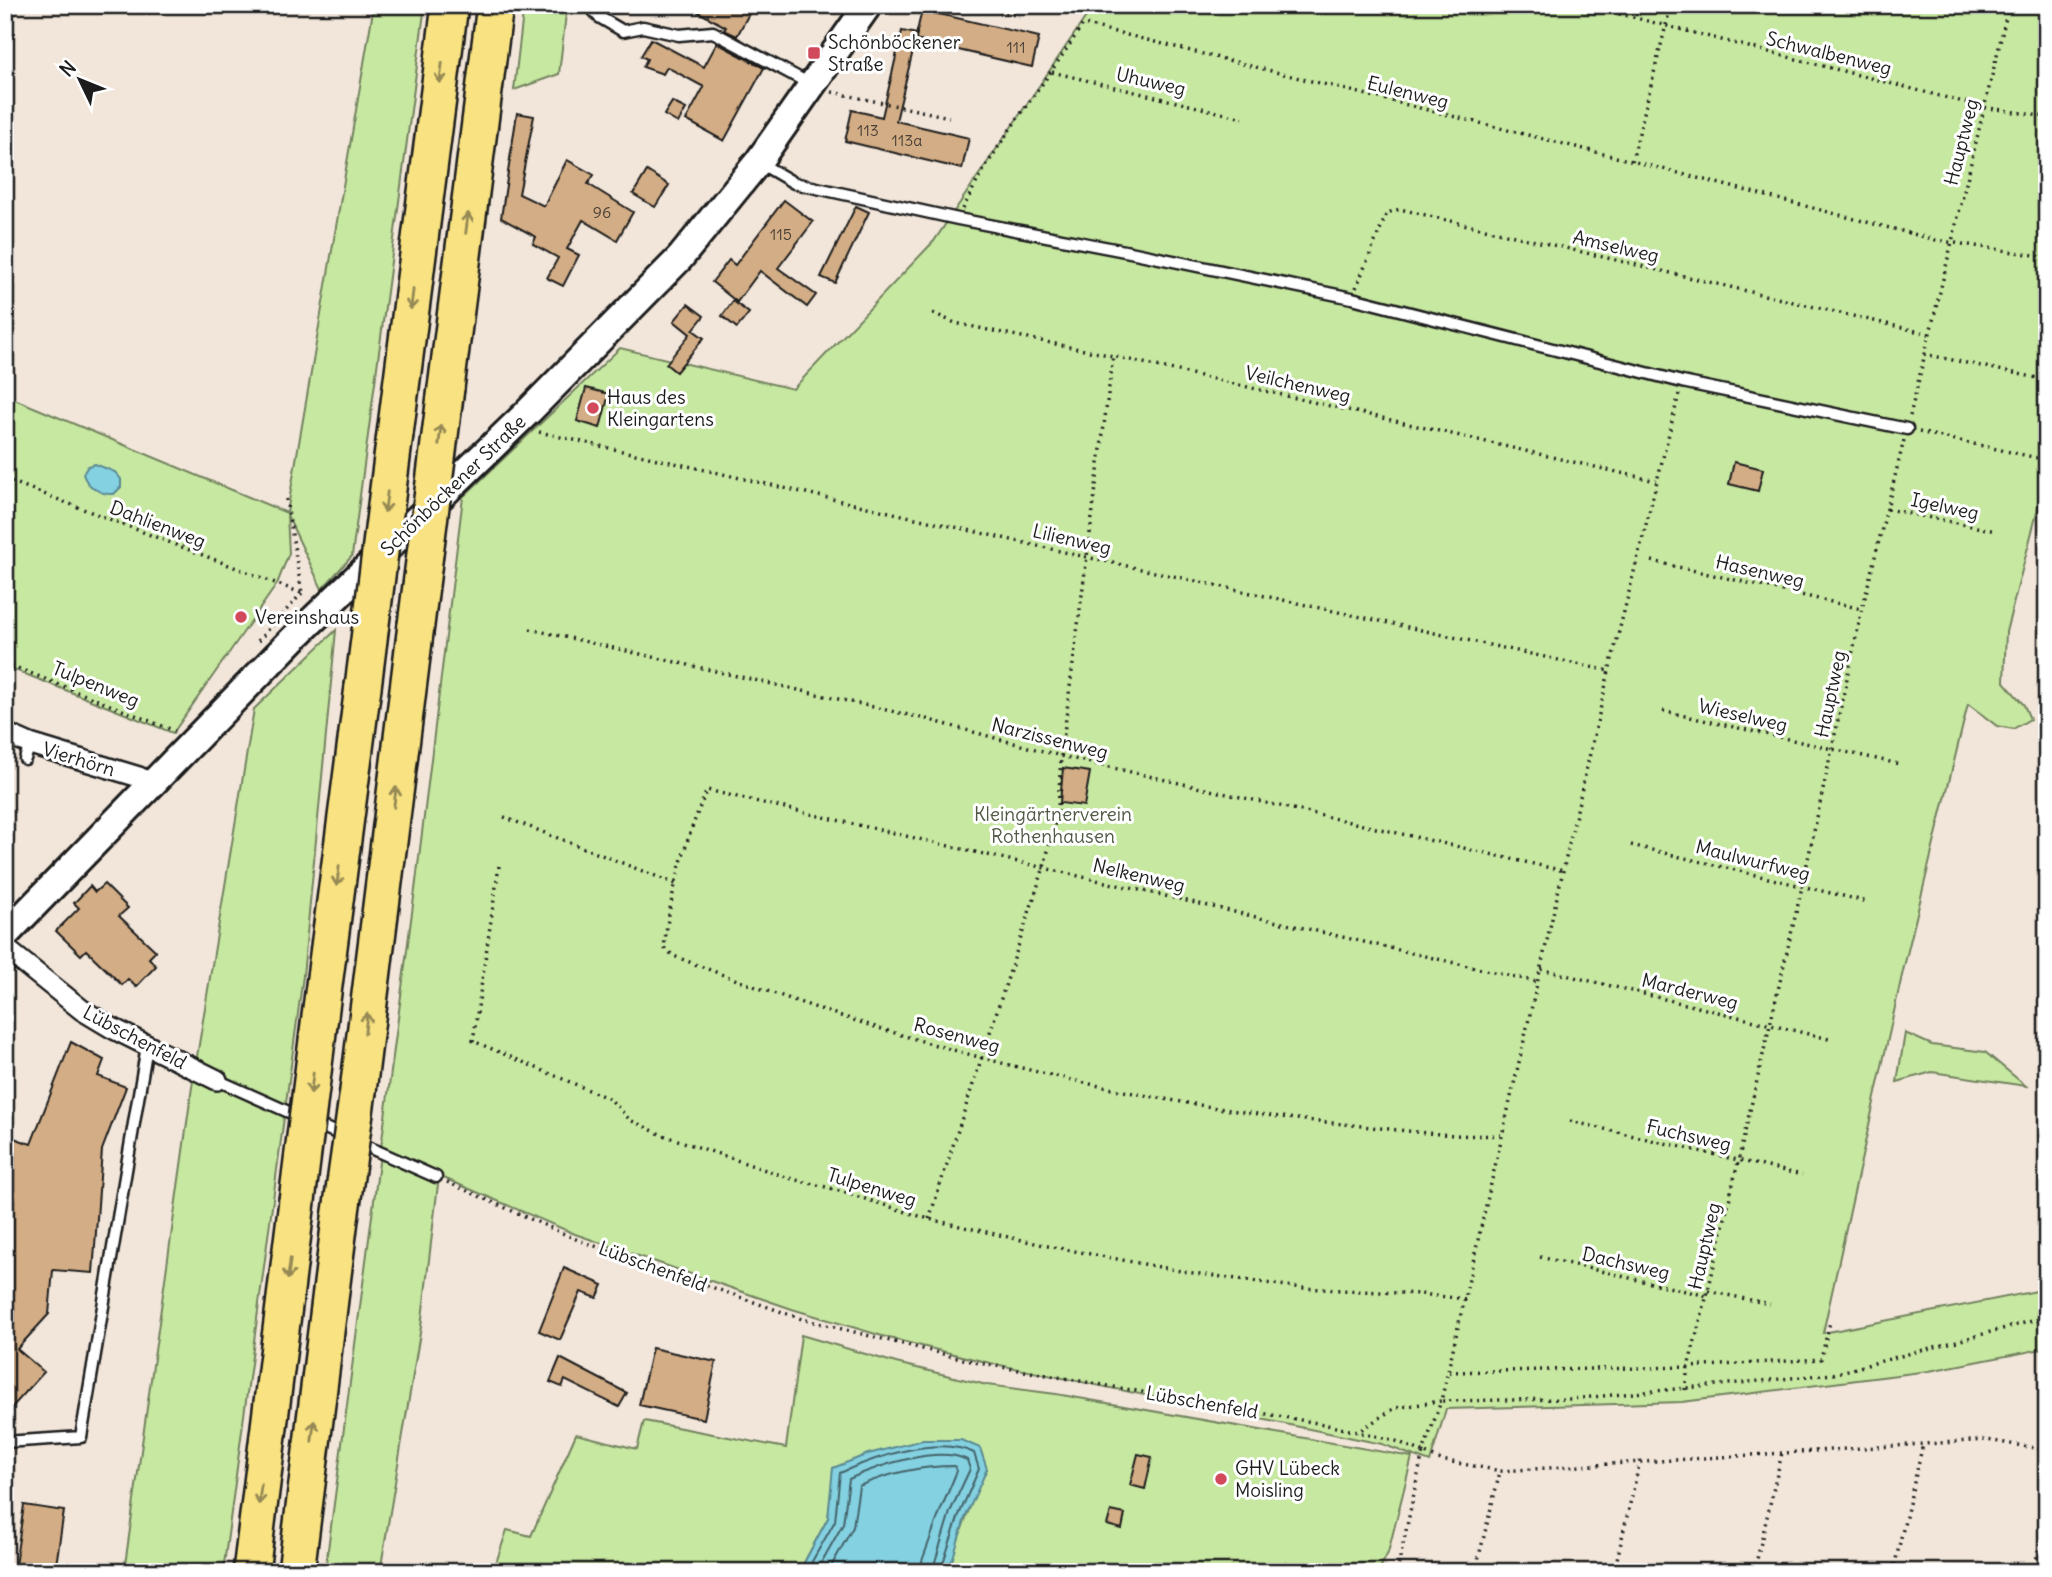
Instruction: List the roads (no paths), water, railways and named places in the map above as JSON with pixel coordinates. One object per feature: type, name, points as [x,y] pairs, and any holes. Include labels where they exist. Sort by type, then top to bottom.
[{"type":"highway","points":[[251,1572],[450,5]]},
{"type":"highway","points":[[296,1572],[495,5]]},
{"type":"main road","name":"Schönböckener Straße","points":[[5,935],[293,639],[528,412],[680,258],[822,89],[868,5]]},
{"type":"street","name":"Vierhörn","points":[[5,733],[28,752],[139,777],[152,784]]},
{"type":"street","name":"Lübschenfeld","points":[[5,948],[82,1010],[217,1080]]},
{"type":"lane","points":[[589,5],[599,17],[623,31],[643,27],[679,35],[713,32],[822,89]]},
{"type":"lane","points":[[758,162],[794,183],[958,219],[1352,298],[1682,382],[1907,429]]},
{"type":"lane","points":[[5,1442],[80,1437],[147,1046]]},
{"type":"lane","name":"Lübschenfeld","points":[[217,1080],[436,1177]]},
{"type":"water","points":[[95,464],[115,472],[121,479],[121,487],[114,494],[95,489],[85,479],[83,474],[88,466]]},
{"type":"water","points":[[923,1440],[961,1440],[980,1448],[987,1469],[965,1518],[946,1572],[799,1572],[828,1518],[833,1468],[868,1454]]},
{"type":"place","name":"Schönböckener Straße","points":[[814,53]]},
{"type":"place","name":"Haus des Kleingartens","points":[[593,408]]},
{"type":"place","name":"Vereinshaus","points":[[241,617]]},
{"type":"place","name":"GHV Lübeck Moisling","points":[[1221,1479]]},
{"type":"park label","name":"Kleingärtnerverein Rothenhausen","points":[[1053,825]]}]
